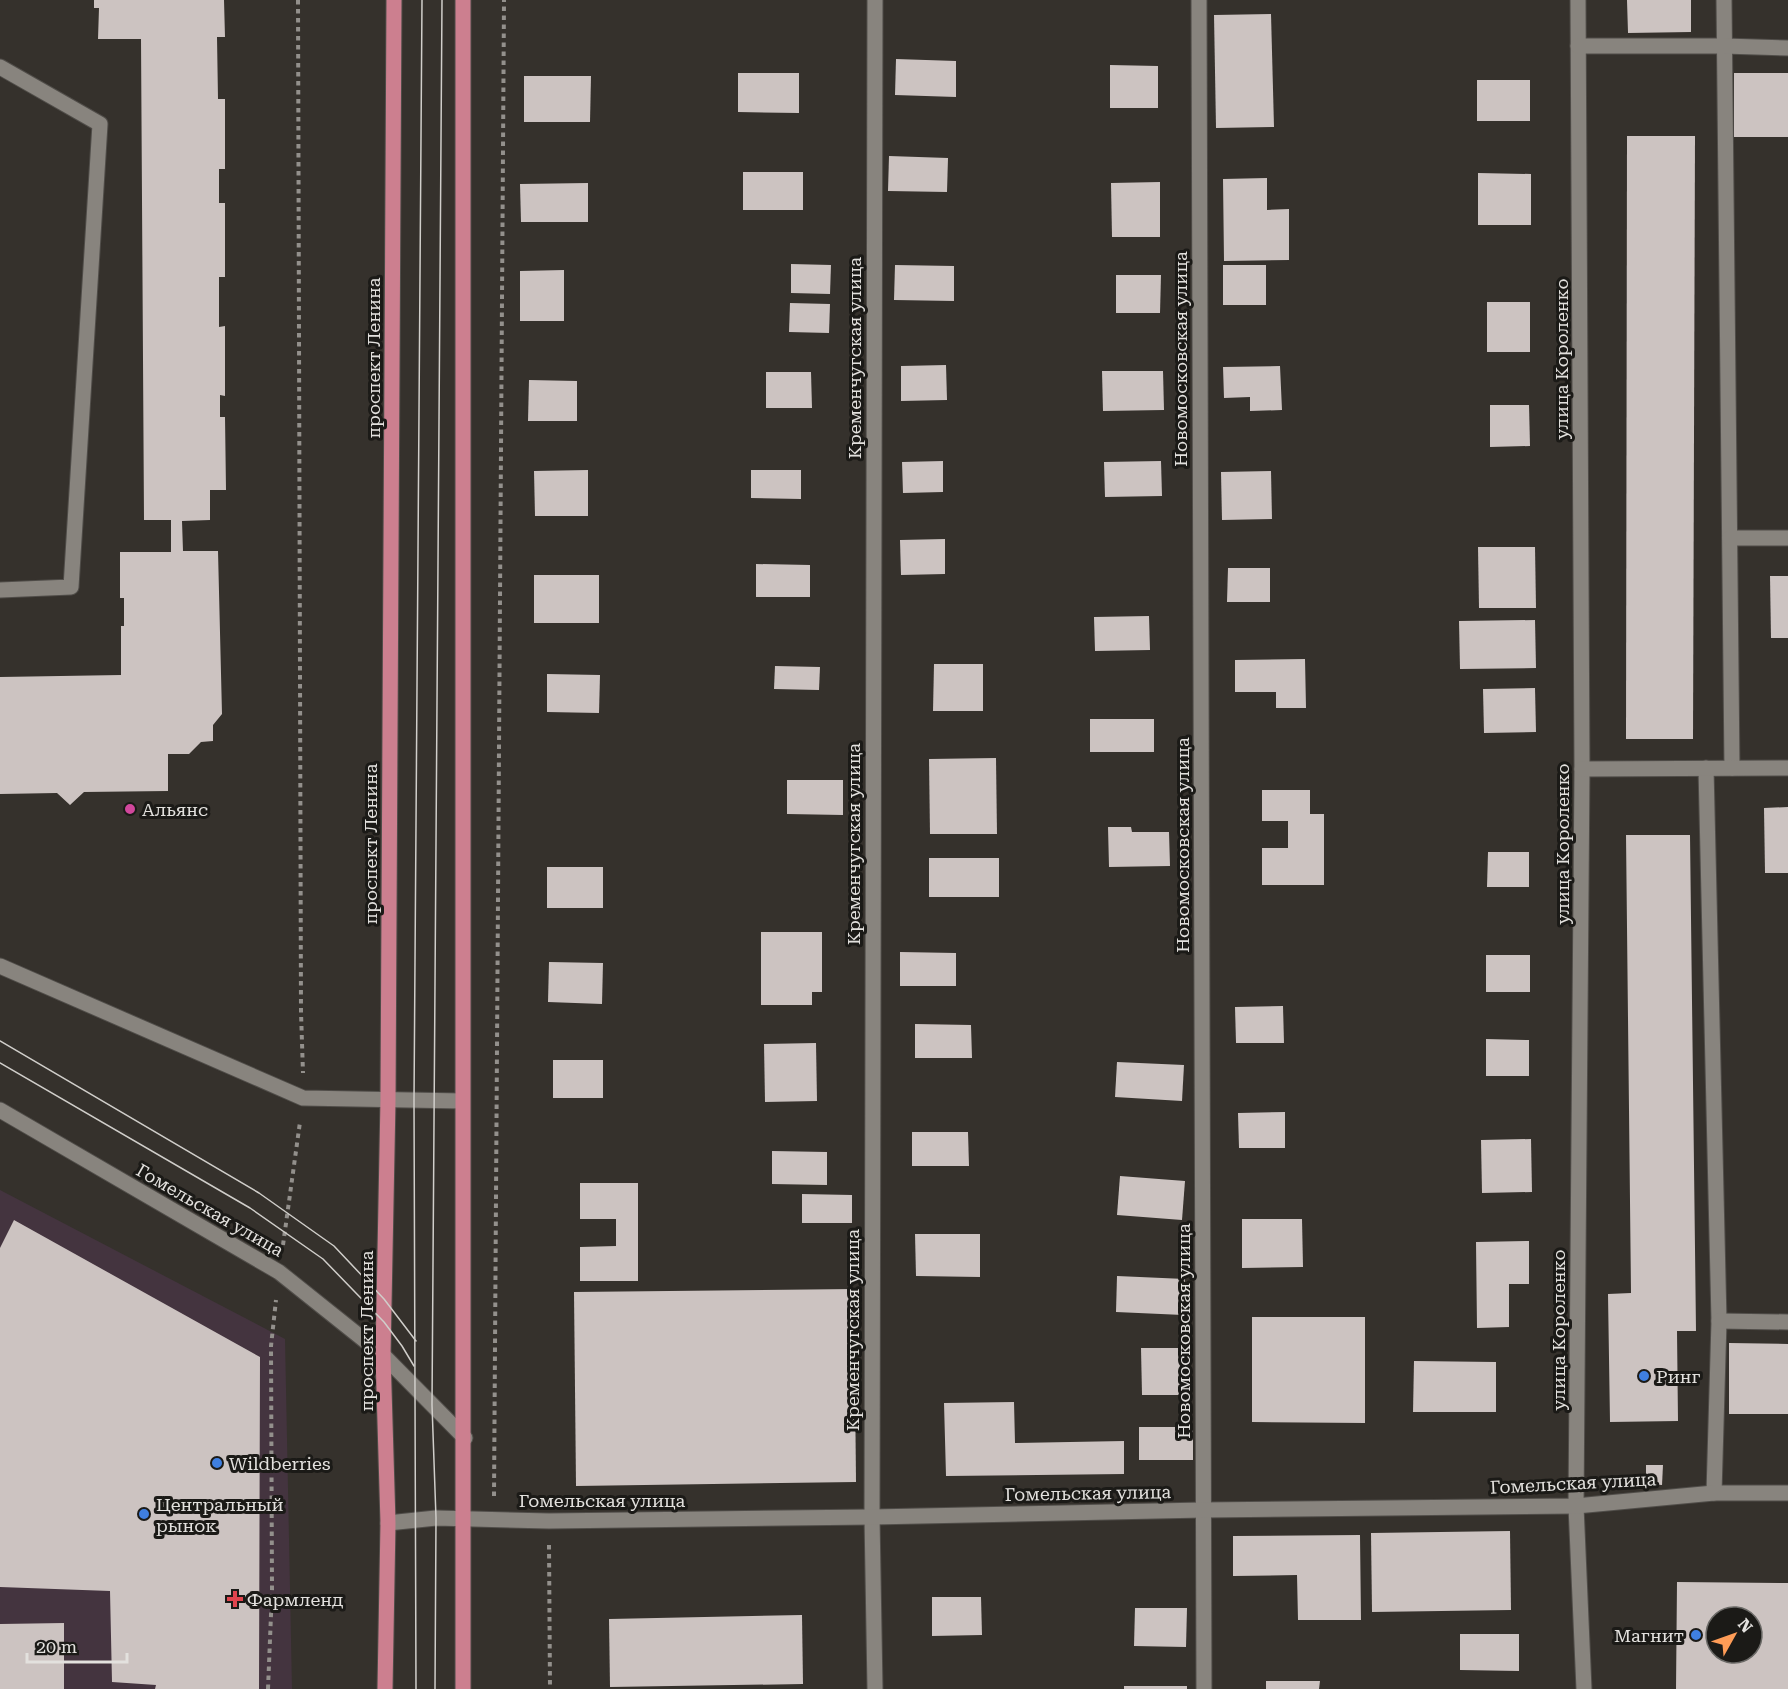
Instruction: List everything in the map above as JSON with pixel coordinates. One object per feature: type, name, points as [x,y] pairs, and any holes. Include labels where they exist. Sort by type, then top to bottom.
[{"type":"main road","name":"проспект Ленина","points":[[385,1689],[388,1523],[383,1355],[388,1100],[394,0]]},
{"type":"main road","points":[[463,0],[462,1101],[465,1438],[462,1520],[463,1689]]},
{"type":"street","name":"Кременчугская улица","points":[[875,0],[872,1517],[875,1689]]},
{"type":"street","name":"Новомосковская улица","points":[[1199,0],[1204,1689]]},
{"type":"street","name":"улица Короленко","points":[[1578,0],[1582,770],[1576,1506],[1584,1689]]},
{"type":"street","points":[[1724,0],[1732,768]]},
{"type":"street","points":[[1578,46],[1788,48]]},
{"type":"street","points":[[0,67],[100,124],[71,587],[0,590]]},
{"type":"street","points":[[1730,538],[1788,538]]},
{"type":"street","points":[[1706,768],[1719,1321],[1714,1493]]},
{"type":"street","points":[[1582,770],[1788,768]]},
{"type":"street","points":[[0,966],[303,1098],[462,1101]]},
{"type":"street","name":"Гомельская улица","points":[[0,1110],[279,1272],[383,1355],[465,1438]]},
{"type":"street","points":[[1719,1321],[1788,1322]]},
{"type":"street","name":"Гомельская улица","points":[[388,1523],[436,1518],[549,1521],[1576,1506],[1714,1493],[1788,1493]]},
{"type":"path","points":[[268,1689],[272,1590],[271,1346],[303,1098],[300,1001],[298,0]]},
{"type":"path","points":[[494,1520],[504,0]]},
{"type":"path","points":[[549,1521],[550,1689]]},
{"type":"shaded area","name":"Центральный рынок","points":[[0,1190],[285,1339],[292,1689],[0,1689]]},
{"type":"building","points":[[94,0],[224,0],[225,37],[217,37],[218,99],[225,99],[225,169],[219,169],[219,203],[225,203],[225,277],[219,277],[219,327],[225,326],[225,396],[220,395],[220,417],[225,417],[226,490],[210,490],[210,520],[182,521],[183,551],[218,551],[222,714],[213,725],[213,741],[201,742],[189,754],[168,754],[168,791],[84,792],[70,805],[57,793],[0,794],[0,677],[121,675],[121,626],[124,626],[124,598],[120,598],[120,552],[171,552],[171,520],[144,520],[141,39],[98,39],[99,8],[94,8]]},
{"type":"building","points":[[1627,0],[1691,0],[1691,32],[1628,33]]},
{"type":"building","points":[[1271,14],[1274,127],[1216,128],[1214,15]]},
{"type":"building","points":[[896,59],[956,61],[956,97],[895,95]]},
{"type":"building","points":[[1110,65],[1158,66],[1158,108],[1110,108]]},
{"type":"building","points":[[738,73],[799,73],[799,113],[738,112]]},
{"type":"building","points":[[1734,73],[1788,73],[1788,137],[1734,137]]},
{"type":"building","points":[[524,76],[591,76],[590,122],[524,122]]},
{"type":"building","points":[[1477,80],[1530,80],[1530,121],[1477,121]]},
{"type":"building","points":[[1627,136],[1695,136],[1693,739],[1626,739]]},
{"type":"building","points":[[889,156],[948,158],[947,192],[888,191]]},
{"type":"building","points":[[743,172],[803,172],[803,210],[743,210]]},
{"type":"building","points":[[1478,173],[1531,174],[1531,225],[1478,225]]},
{"type":"building","points":[[1267,178],[1267,210],[1289,209],[1289,260],[1224,261],[1223,179]]},
{"type":"building","points":[[1160,182],[1160,237],[1112,237],[1111,183]]},
{"type":"building","points":[[588,183],[588,222],[521,222],[520,184]]},
{"type":"building","points":[[791,264],[831,265],[830,294],[791,293]]},
{"type":"building","points":[[895,265],[954,266],[954,301],[894,300]]},
{"type":"building","points":[[1223,265],[1266,265],[1266,305],[1223,305]]},
{"type":"building","points":[[564,270],[564,321],[520,321],[520,271]]},
{"type":"building","points":[[1116,275],[1161,275],[1160,313],[1116,313]]},
{"type":"building","points":[[1487,302],[1530,302],[1530,352],[1487,352]]},
{"type":"building","points":[[790,303],[830,304],[829,333],[789,332]]},
{"type":"building","points":[[946,365],[947,400],[901,401],[901,366]]},
{"type":"building","points":[[1280,366],[1282,410],[1250,411],[1250,397],[1224,398],[1223,367]]},
{"type":"building","points":[[1102,371],[1163,371],[1164,410],[1103,411]]},
{"type":"building","points":[[766,372],[811,372],[812,408],[766,408]]},
{"type":"building","points":[[529,380],[577,381],[577,421],[528,421]]},
{"type":"building","points":[[1490,405],[1529,405],[1530,446],[1490,447]]},
{"type":"building","points":[[943,461],[943,492],[903,493],[902,462]]},
{"type":"building","points":[[1161,461],[1162,496],[1105,497],[1104,462]]},
{"type":"building","points":[[588,470],[588,516],[535,516],[534,471]]},
{"type":"building","points":[[751,470],[801,470],[801,499],[751,498]]},
{"type":"building","points":[[1271,471],[1272,519],[1222,520],[1221,472]]},
{"type":"building","points":[[945,539],[945,574],[901,575],[900,540]]},
{"type":"building","points":[[1478,547],[1535,547],[1536,608],[1479,608]]},
{"type":"building","points":[[756,564],[810,565],[810,597],[756,597]]},
{"type":"building","points":[[1228,568],[1270,568],[1270,602],[1227,602]]},
{"type":"building","points":[[534,575],[599,575],[599,623],[534,623]]},
{"type":"building","points":[[1770,576],[1788,576],[1788,638],[1771,638]]},
{"type":"building","points":[[1149,616],[1150,650],[1095,651],[1094,617]]},
{"type":"building","points":[[1535,620],[1536,668],[1460,669],[1459,621]]},
{"type":"building","points":[[1305,659],[1306,708],[1276,708],[1276,692],[1235,692],[1235,660]]},
{"type":"building","points":[[934,664],[983,664],[983,711],[933,711]]},
{"type":"building","points":[[775,666],[820,667],[819,690],[774,689]]},
{"type":"building","points":[[547,674],[600,675],[599,713],[547,712]]},
{"type":"building","points":[[1535,688],[1536,732],[1484,733],[1483,689]]},
{"type":"building","points":[[1090,719],[1154,719],[1154,752],[1090,752]]},
{"type":"building","points":[[996,758],[997,834],[930,834],[929,759]]},
{"type":"building","points":[[787,780],[843,780],[843,815],[787,814]]},
{"type":"building","points":[[1262,790],[1310,790],[1310,814],[1324,814],[1324,885],[1262,885],[1262,848],[1288,848],[1288,821],[1262,821]]},
{"type":"building","points":[[1788,807],[1788,873],[1765,873],[1764,808]]},
{"type":"building","points":[[1108,827],[1131,827],[1132,832],[1169,832],[1170,866],[1109,867]]},
{"type":"building","points":[[1626,835],[1690,835],[1696,1331],[1677,1331],[1678,1421],[1610,1422],[1608,1294],[1631,1293]]},
{"type":"building","points":[[1488,852],[1529,852],[1529,887],[1487,887]]},
{"type":"building","points":[[929,858],[999,858],[999,897],[929,897]]},
{"type":"building","points":[[547,867],[603,867],[603,908],[547,908]]},
{"type":"building","points":[[761,932],[822,932],[822,992],[812,992],[812,1005],[761,1005]]},
{"type":"building","points":[[900,952],[956,953],[956,986],[900,986]]},
{"type":"building","points":[[1486,955],[1530,955],[1530,992],[1486,992]]},
{"type":"building","points":[[549,962],[603,963],[602,1004],[548,1002]]},
{"type":"building","points":[[1283,1006],[1284,1043],[1236,1043],[1235,1007]]},
{"type":"building","points":[[915,1024],[971,1025],[972,1058],[915,1058]]},
{"type":"building","points":[[1486,1039],[1529,1040],[1529,1076],[1486,1076]]},
{"type":"building","points":[[816,1043],[817,1101],[765,1102],[764,1044]]},
{"type":"building","points":[[553,1060],[603,1060],[603,1098],[553,1098]]},
{"type":"building","points":[[1117,1062],[1184,1065],[1182,1101],[1115,1097]]},
{"type":"building","points":[[1285,1112],[1285,1148],[1239,1148],[1238,1113]]},
{"type":"building","points":[[912,1132],[968,1132],[969,1166],[912,1166]]},
{"type":"building","points":[[1531,1139],[1532,1192],[1482,1193],[1481,1140]]},
{"type":"building","points":[[772,1151],[827,1152],[827,1185],[772,1184]]},
{"type":"building","points":[[1120,1176],[1185,1181],[1182,1220],[1117,1215]]},
{"type":"building","points":[[580,1183],[638,1183],[638,1281],[580,1281],[580,1247],[616,1246],[616,1219],[580,1219]]},
{"type":"building","points":[[802,1194],[852,1195],[852,1223],[802,1223]]},
{"type":"building","points":[[1242,1219],[1302,1219],[1303,1267],[1242,1268]]},
{"type":"building","name":"Центральный рынок","points":[[14,1220],[260,1357],[259,1689],[155,1689],[156,1685],[112,1682],[110,1591],[0,1587],[0,1248]]},
{"type":"building","points":[[915,1234],[980,1234],[980,1277],[916,1276]]},
{"type":"building","points":[[1529,1241],[1529,1284],[1509,1284],[1509,1327],[1477,1328],[1476,1242]]},
{"type":"building","points":[[1117,1276],[1185,1279],[1183,1315],[1116,1312]]},
{"type":"building","points":[[854,1289],[856,1482],[576,1486],[574,1292]]},
{"type":"building","points":[[1252,1317],[1365,1317],[1365,1423],[1252,1422]]},
{"type":"building","points":[[1729,1343],[1788,1344],[1788,1414],[1729,1414]]},
{"type":"building","points":[[1141,1348],[1186,1348],[1186,1395],[1142,1395]]},
{"type":"building","points":[[1414,1361],[1496,1362],[1496,1412],[1413,1412]]},
{"type":"building","points":[[1014,1402],[1015,1443],[1124,1441],[1124,1474],[946,1476],[944,1403]]},
{"type":"building","points":[[1139,1427],[1193,1427],[1193,1460],[1139,1460]]},
{"type":"building","points":[[1646,1465],[1663,1465],[1662,1485],[1646,1484]]},
{"type":"building","points":[[1510,1531],[1511,1610],[1372,1612],[1371,1533]]},
{"type":"building","points":[[1360,1535],[1361,1620],[1298,1620],[1297,1575],[1233,1576],[1233,1536]]},
{"type":"building","name":"Магнит","points":[[1677,1582],[1788,1583],[1788,1689],[1676,1689]]},
{"type":"building","points":[[932,1597],[981,1597],[982,1635],[932,1636]]},
{"type":"building","points":[[1135,1608],[1187,1608],[1186,1647],[1134,1646]]},
{"type":"building","points":[[802,1615],[803,1684],[610,1687],[609,1619]]},
{"type":"building","points":[[64,1623],[64,1689],[0,1689],[0,1624]]},
{"type":"building","points":[[1460,1634],[1519,1634],[1519,1671],[1460,1670]]},
{"type":"building","points":[[1266,1681],[1320,1681],[1319,1689],[1266,1689]]},
{"type":"building","points":[[1124,1686],[1187,1686],[1187,1689],[1124,1689]]},
{"type":"tram line","points":[[416,1689],[414,1100],[422,0]]},
{"type":"tram line","points":[[435,1689],[436,1518],[432,1405],[442,0]]},
{"type":"tram line","points":[[0,1041],[259,1193],[334,1246],[384,1299],[416,1341]]},
{"type":"tram line","points":[[0,1063],[250,1208],[323,1259],[384,1322],[414,1366]]},
{"type":"place","name":"Альянс","points":[[130,809]]},
{"type":"place","name":"Ринг","points":[[1644,1376]]},
{"type":"place","name":"Wildberries","points":[[217,1463]]},
{"type":"place","name":"Центральный рынок","points":[[144,1514]]},
{"type":"place","name":"Фармленд","points":[[235,1599]]},
{"type":"place","name":"Магнит","points":[[1696,1635]]}]
